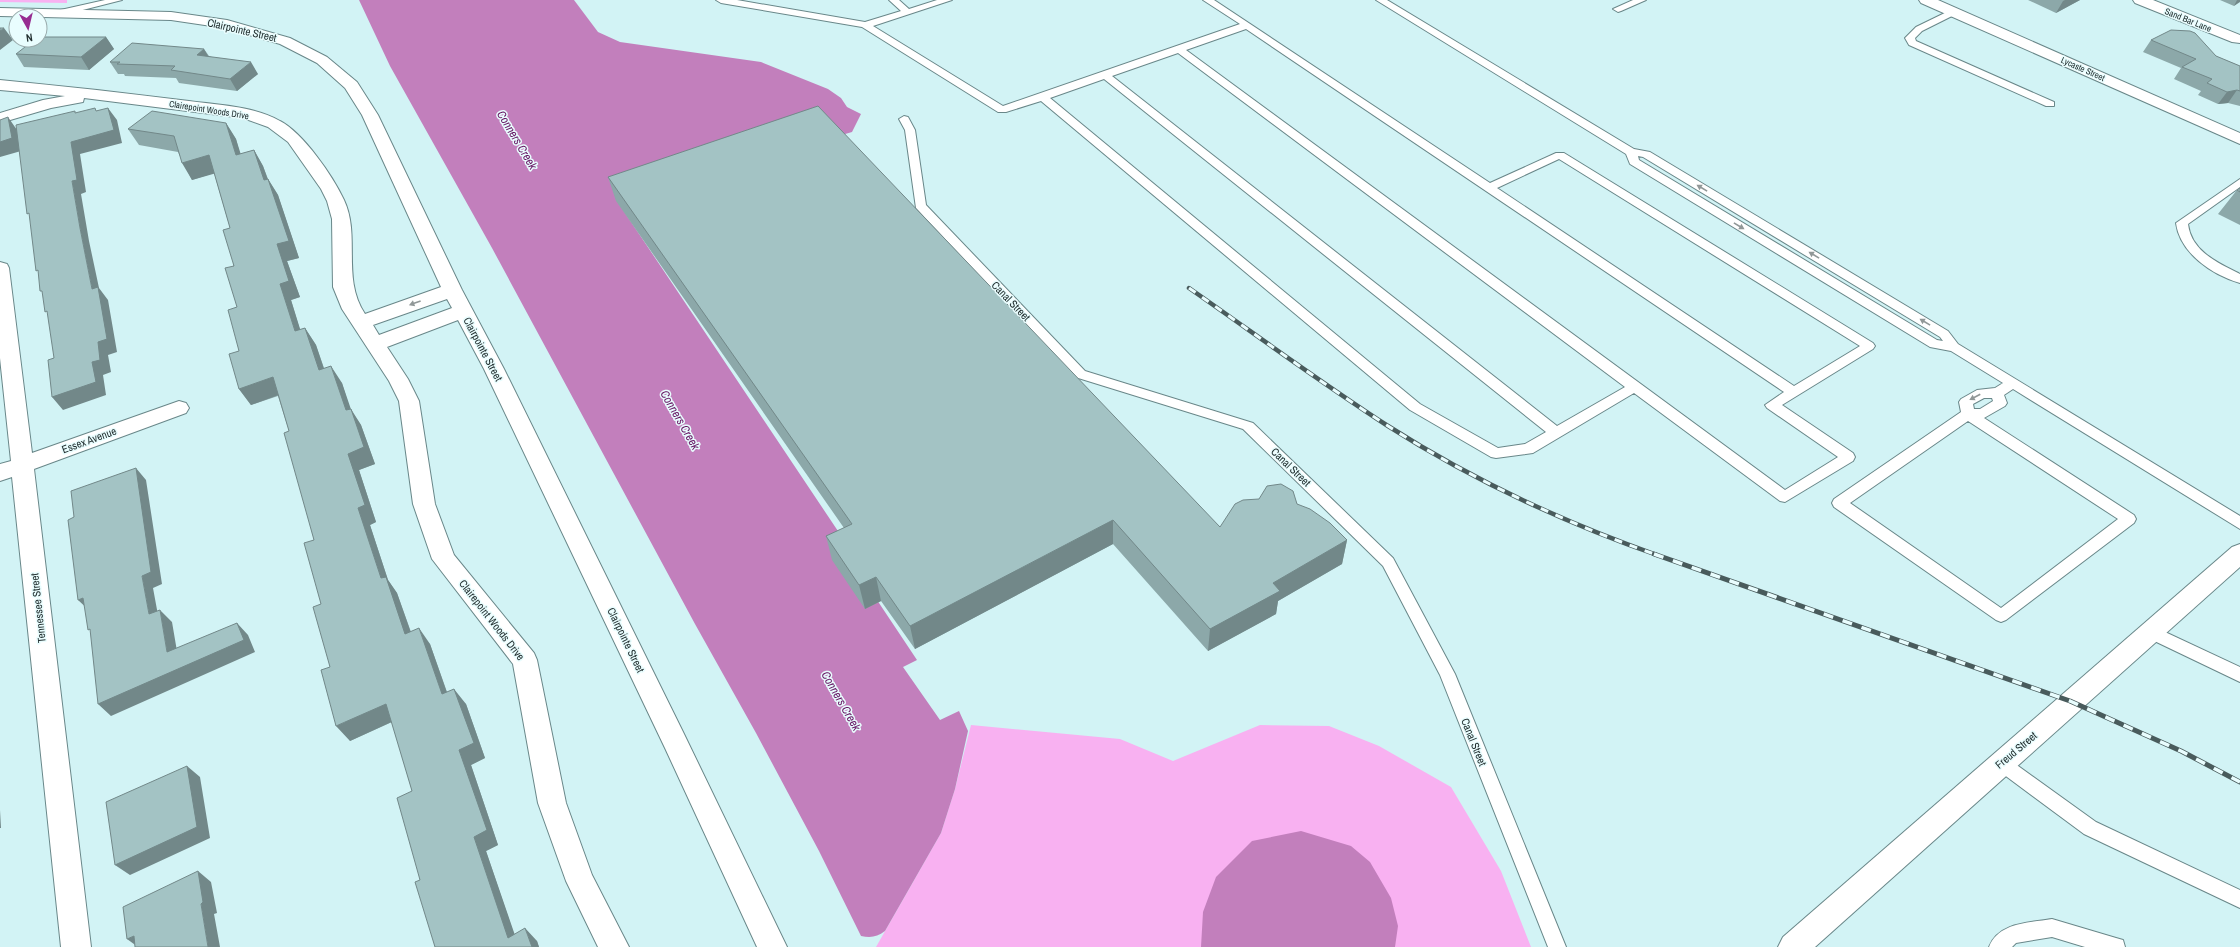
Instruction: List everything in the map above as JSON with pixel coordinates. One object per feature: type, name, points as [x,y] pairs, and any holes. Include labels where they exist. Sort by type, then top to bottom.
[{"type":"street","name":"Lycaste Street","points":[[1926,0],[2240,139]]},
{"type":"street","name":"Sand Bar Lane","points":[[2140,0],[2239,43]]},
{"type":"street","name":"Clairpointe Street","points":[[0,12],[171,16],[226,24],[275,37],[322,60],[351,85],[370,115],[452,290],[494,369],[661,713],[772,947]]},
{"type":"street","name":"Clairepoint Woods Drive","points":[[0,85],[108,95],[246,114],[274,124],[294,138],[330,189],[336,201],[341,219],[343,287],[352,309],[409,401],[424,504],[444,559],[525,660],[552,803],[580,881],[614,947]]},
{"type":"street","name":"Clairepoint Woods Drive","points":[[0,118],[49,103],[108,95]]},
{"type":"street","name":"Tennessee Street","points":[[0,268],[11,469],[76,947]]},
{"type":"street","points":[[361,322],[452,290]]},
{"type":"street","points":[[375,344],[464,311]]},
{"type":"street","name":"Essex Avenue","points":[[11,469],[179,408]]},
{"type":"street","name":"Freud Street","points":[[1793,947],[2001,763],[2060,713],[2070,701],[2240,553]]},
{"type":"lane","points":[[59,13],[117,0]]},
{"type":"lane","points":[[721,0],[865,25],[1002,110],[1247,25]]},
{"type":"lane","points":[[789,0],[803,14]]},
{"type":"lane","points":[[894,0],[907,12]]},
{"type":"lane","points":[[865,25],[946,0]]},
{"type":"lane","points":[[1208,0],[1489,186],[1794,392]]},
{"type":"lane","points":[[1381,0],[1631,152],[1646,154],[1653,158],[1944,334],[1954,347],[2240,523]]},
{"type":"lane","points":[[1618,9],[1641,0]]},
{"type":"lane","points":[[1953,12],[1919,29],[1910,38],[1912,43],[2050,104]]},
{"type":"lane","points":[[1179,49],[1634,387],[1785,497],[1848,457],[1772,405],[1869,346],[1560,155],[1489,186]]},
{"type":"lane","points":[[1105,75],[1556,433]]},
{"type":"lane","points":[[1043,97],[1415,407],[1496,452],[1528,449],[1634,387]]},
{"type":"lane","name":"Canal Street","points":[[904,119],[910,130],[920,206],[1080,374],[1248,426],[1388,562],[1447,674],[1557,947]]},
{"type":"lane","points":[[2240,182],[2182,223],[2182,233],[2193,250],[2216,268],[2240,280]]},
{"type":"lane","points":[[1968,414],[2129,519],[2001,616],[1839,503],[1968,414],[1982,414],[2000,403],[1997,393],[2012,384]]},
{"type":"lane","points":[[2150,631],[2240,675]]},
{"type":"lane","points":[[2001,763],[2090,828],[2240,899]]},
{"type":"lane","points":[[1998,947],[2011,934],[2052,928],[2116,947]]},
{"type":"shaded area","points":[[0,0],[67,0],[67,3],[0,2]]},
{"type":"shaded area","points":[[971,725],[1120,739],[1173,761],[1260,725],[1329,726],[1379,746],[1451,787],[1501,871],[1531,947],[876,947],[941,833],[955,789]]},
{"type":"water","name":"Conners Creek","points":[[359,0],[574,0],[598,32],[620,42],[761,62],[828,89],[841,98],[847,107],[861,114],[852,132],[617,201],[852,552],[877,600],[917,660],[903,667],[940,720],[959,711],[968,731],[955,789],[941,833],[885,931],[879,935],[871,937],[861,936],[819,851],[756,733],[695,624],[492,248],[390,66]]},
{"type":"water","points":[[1301,831],[1351,846],[1370,862],[1391,898],[1398,926],[1395,947],[1201,947],[1203,912],[1216,877],[1252,841]]},
{"type":"building","points":[[2171,30],[2190,31],[2195,33],[2216,56],[2240,66],[2240,91],[2237,90],[2227,92],[2207,83],[2212,79],[2182,67],[2196,59],[2151,40]]},
{"type":"building","points":[[48,37],[106,37],[81,57],[16,54],[24,48],[48,48]]},
{"type":"building","points":[[132,43],[204,49],[197,55],[251,62],[230,79],[171,70],[175,66],[117,64],[120,62],[110,62]]},
{"type":"building","points":[[818,106],[1220,527],[1235,504],[1243,500],[1259,499],[1267,486],[1281,484],[1293,491],[1297,504],[1310,509],[1330,523],[1347,540],[1273,583],[1280,591],[1210,629],[1113,520],[910,626],[876,577],[859,585],[826,536],[852,524],[608,177]]},
{"type":"building","points":[[95,108],[96,111],[108,108],[114,130],[71,142],[77,180],[72,181],[92,289],[98,287],[107,339],[98,342],[100,360],[92,362],[96,382],[52,397],[48,360],[54,358],[47,311],[45,312],[42,291],[40,291],[38,270],[36,271],[16,125],[75,111],[75,113]]},
{"type":"building","points":[[152,111],[226,123],[236,155],[254,150],[264,180],[268,179],[289,241],[277,244],[289,281],[280,284],[295,331],[305,328],[319,370],[331,366],[346,410],[351,409],[364,447],[348,454],[365,505],[358,508],[381,578],[386,577],[405,634],[419,628],[442,694],[454,689],[474,743],[459,750],[487,830],[474,837],[508,938],[525,928],[532,947],[435,947],[415,882],[420,880],[397,798],[412,791],[386,704],[336,726],[321,670],[330,667],[313,607],[321,604],[304,543],[314,540],[284,433],[289,431],[273,377],[239,389],[229,354],[239,351],[228,310],[237,307],[225,268],[234,266],[223,230],[230,228],[209,155],[182,163],[174,136],[128,129]]},
{"type":"building","points":[[8,117],[12,138],[0,142],[0,120]]},
{"type":"building","points":[[136,468],[151,572],[142,576],[149,614],[160,610],[167,652],[237,623],[244,640],[98,704],[90,629],[88,630],[83,598],[78,600],[68,520],[74,517],[71,491]]},
{"type":"building","points":[[187,766],[197,827],[115,865],[106,802]]},
{"type":"building","points":[[198,871],[203,902],[201,904],[208,947],[135,947],[134,936],[127,939],[123,907]]},
{"type":"railway","points":[[1189,288],[1388,426],[1452,464],[1552,514],[1657,555]]},
{"type":"railway","points":[[1654,554],[2070,701],[2181,751],[2240,782]]}]
